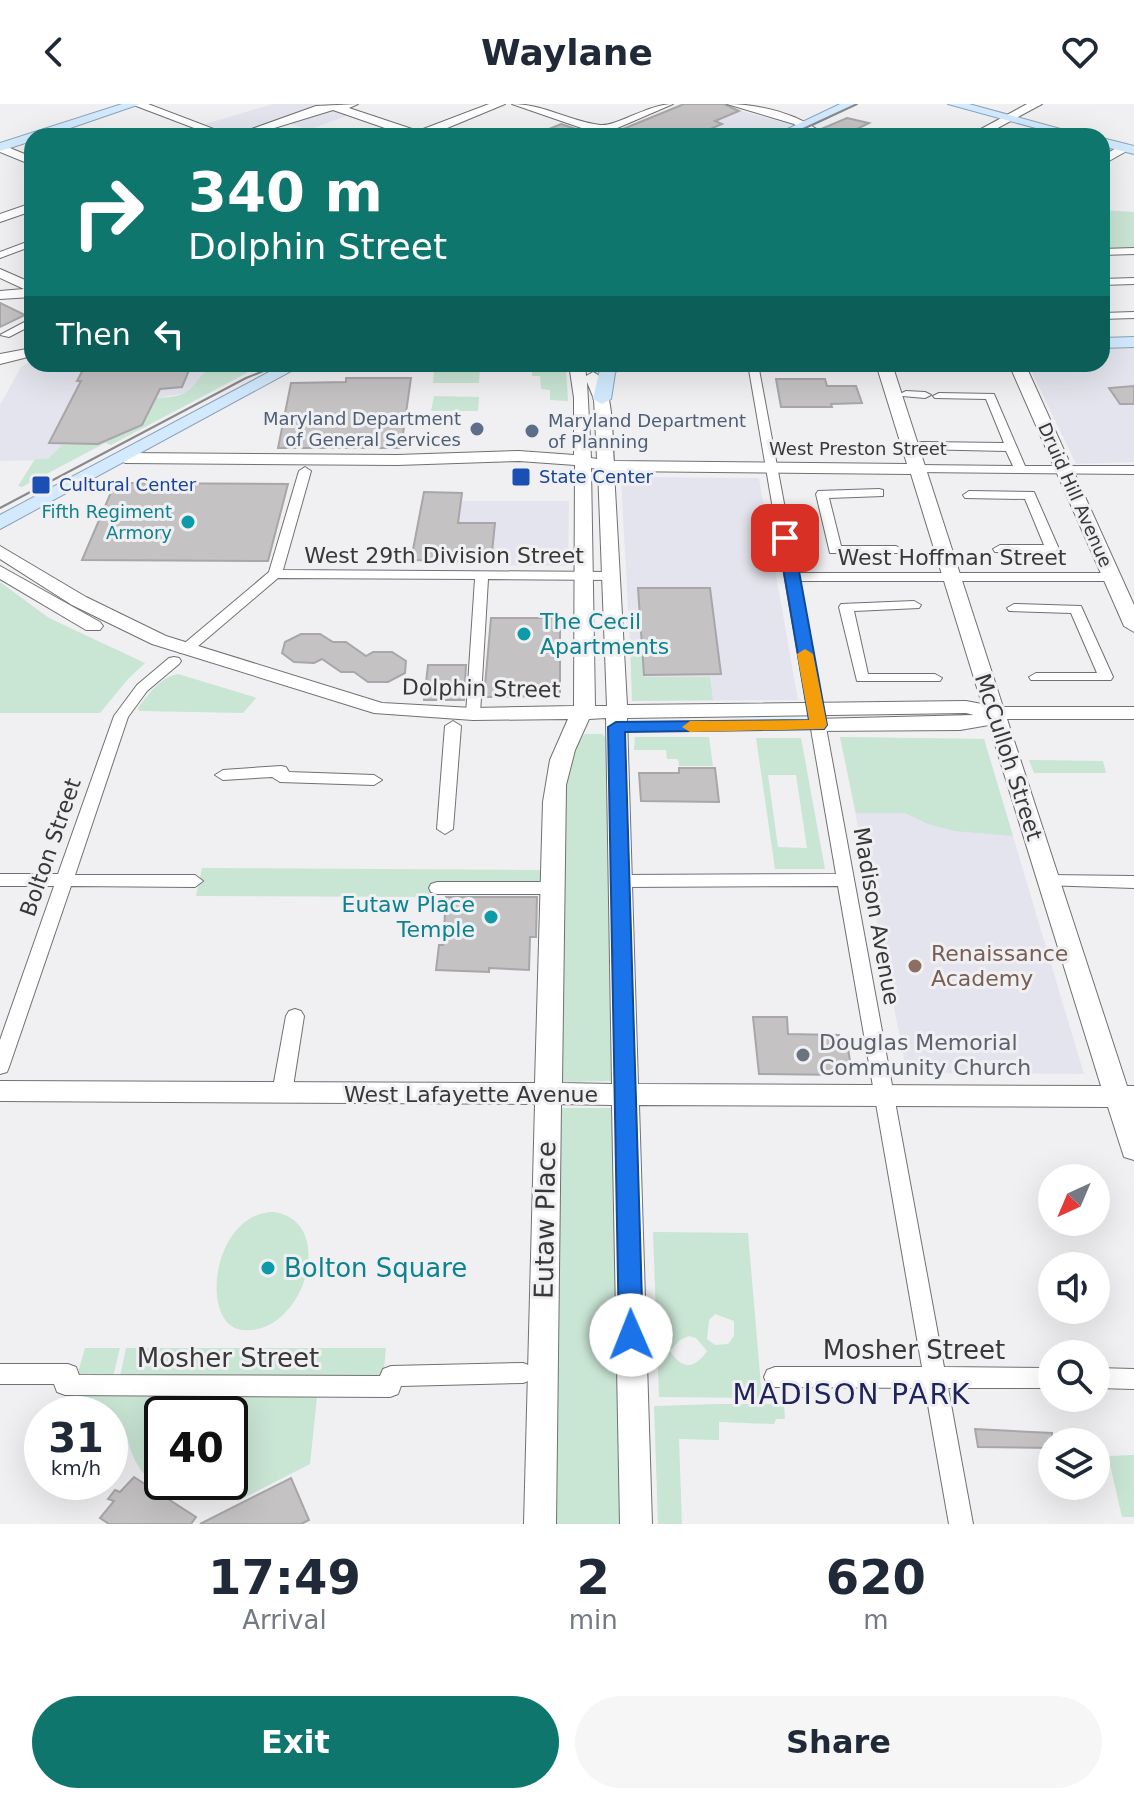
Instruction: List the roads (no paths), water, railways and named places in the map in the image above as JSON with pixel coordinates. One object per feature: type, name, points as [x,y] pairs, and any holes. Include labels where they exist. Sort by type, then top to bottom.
[{"type":"main road","points":[[59,128],[136,104],[204,128]]},
{"type":"main road","points":[[261,128],[326,106],[352,104]]},
{"type":"main road","points":[[518,104],[597,128]]},
{"type":"main road","points":[[609,128],[667,104]]},
{"type":"main road","points":[[733,104],[805,128]]},
{"type":"main road","points":[[797,128],[850,104]]},
{"type":"main road","points":[[954,104],[1048,128]]},
{"type":"main road","points":[[990,128],[1036,104]]},
{"type":"main road","points":[[437,128],[492,105]]},
{"type":"main road","points":[[326,106],[393,128]]},
{"type":"main road","points":[[0,147],[24,139]]},
{"type":"main road","points":[[1110,143],[1131,147]]},
{"type":"main road","points":[[0,147],[24,158]]},
{"type":"main road","points":[[1110,157],[1131,147]]},
{"type":"main road","points":[[0,218],[24,210]]},
{"type":"main road","points":[[0,273],[24,286]]},
{"type":"main road","points":[[0,295],[24,292]]},
{"type":"main road","points":[[1110,330],[1134,330]]},
{"type":"main road","points":[[1110,343],[1134,342]]},
{"type":"main road","points":[[0,352],[24,348]]},
{"type":"main road","points":[[0,359],[24,354]]},
{"type":"main road","points":[[0,523],[104,470],[281,372]]},
{"type":"main road","name":"Eutaw Place","points":[[540,1524],[555,782],[558,761],[586,703],[582,398],[578,372]]},
{"type":"main road","points":[[592,372],[602,399]]},
{"type":"main road","points":[[608,372],[602,399],[618,687],[616,720],[636,1524]]},
{"type":"main road","name":"McCulloh Street","points":[[887,372],[1048,881],[1126,1097],[1134,1149]]},
{"type":"main road","name":"Druid Hill Avenue","points":[[1020,372],[1134,626]]},
{"type":"main road","name":"West Preston Street","points":[[125,458],[397,460],[519,456],[567,458],[582,464],[606,466],[918,469]]},
{"type":"main road","name":"West Preston Street","points":[[104,470],[523,471],[569,469],[582,464]]},
{"type":"main road","name":"Dolphin Street","points":[[0,551],[105,616],[180,655],[364,706],[400,712],[577,720]]},
{"type":"main road","name":"Dolphin Street","points":[[0,571],[90,625],[353,718],[391,724],[453,726],[577,720],[817,718],[960,724],[983,720],[995,713],[1134,713]]},
{"type":"main road","name":"West Lafayette Avenue","points":[[0,1091],[1126,1097]]},
{"type":"street","points":[[0,255],[24,246]]},
{"type":"street","points":[[1110,252],[1134,251]]},
{"type":"street","points":[[1110,282],[1134,281]]},
{"type":"street","points":[[1110,316],[1134,315]]},
{"type":"street","points":[[5,335],[24,325]]},
{"type":"street","name":"Madison Avenue","points":[[754,372],[961,1524]]},
{"type":"street","points":[[906,394],[925,395]]},
{"type":"street","points":[[939,396],[990,396],[1020,469]]},
{"type":"street","points":[[922,446],[1011,447]]},
{"type":"street","name":"West Preston Street","points":[[918,469],[1134,470]]},
{"type":"street","points":[[275,574],[305,471]]},
{"type":"street","points":[[879,493],[822,494],[835,550],[896,550]]},
{"type":"street","points":[[969,495],[1030,495],[1052,549],[1000,549]]},
{"type":"street","name":"West 29th Division Street","points":[[275,574],[612,576]]},
{"type":"street","name":"Bolton Street","points":[[0,1067],[121,716],[142,688],[275,574]]},
{"type":"street","points":[[473,714],[482,575]]},
{"type":"street","name":"West Hoffman Street","points":[[791,577],[1112,577]]},
{"type":"street","points":[[914,605],[846,607],[862,678],[935,678]]},
{"type":"street","points":[[1014,608],[1076,609],[1106,677],[1036,677]]},
{"type":"street","points":[[445,829],[453,726]]},
{"type":"street","points":[[223,775],[281,771],[280,777],[374,780]]},
{"type":"street","points":[[0,880],[195,881]]},
{"type":"street","points":[[620,881],[846,880]]},
{"type":"street","points":[[1048,881],[1134,882]]},
{"type":"street","points":[[437,888],[552,888]]},
{"type":"street","points":[[282,1093],[295,1016]]},
{"type":"street","name":"Mosher Street","points":[[0,1374],[67,1379],[391,1381],[523,1373]]},
{"type":"street","name":"Mosher Street","points":[[775,1377],[1038,1378]]},
{"type":"street","points":[[1110,1378],[1134,1379]]},
{"type":"tram line","points":[[805,128],[857,104]]},
{"type":"tram line","points":[[0,508],[261,372]]},
{"type":"place","name":"Maryland Department of General Services","points":[[477,429]]},
{"type":"place","name":"Maryland Department of Planning","points":[[532,431]]},
{"type":"place","name":"State Center","points":[[521,477]]},
{"type":"place","name":"Cultural Center","points":[[41,485]]},
{"type":"place","name":"Fifth Regiment Armory","points":[[188,522]]},
{"type":"place","name":"The Cecil Apartments","points":[[524,634]]},
{"type":"place","name":"Eutaw Place Temple","points":[[491,917]]},
{"type":"place","name":"Renaissance Academy","points":[[915,966]]},
{"type":"place","name":"Douglas Memorial Community Church","points":[[803,1055]]},
{"type":"place","name":"Bolton Square","points":[[268,1268]]},
{"type":"district","name":"MADISON PARK","points":[[852,1394]]}]
